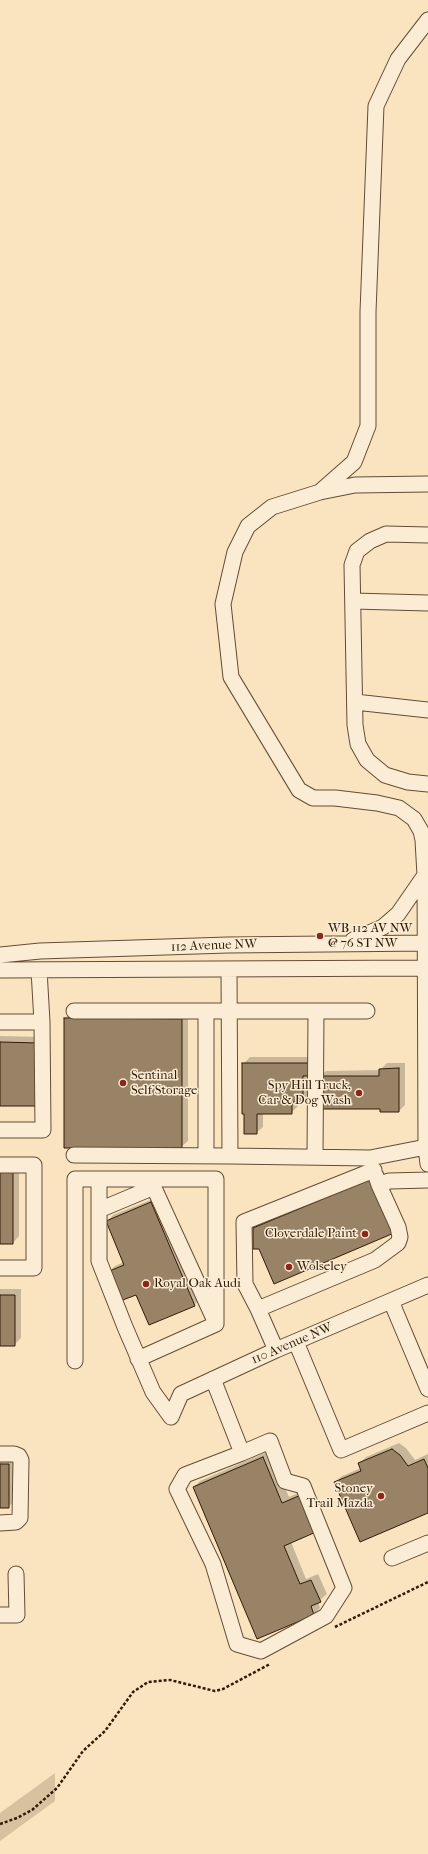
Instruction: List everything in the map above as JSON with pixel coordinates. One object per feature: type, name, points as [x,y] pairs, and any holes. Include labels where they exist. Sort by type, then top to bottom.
[{"type":"street","points":[[320,492],[354,462],[368,426],[368,312],[376,106],[398,59],[428,20]]},
{"type":"street","points":[[428,484],[355,485],[320,492],[272,507],[248,526],[235,552],[223,604],[231,677],[299,790],[313,798],[335,798],[377,803],[399,808],[414,819],[424,840],[427,877],[426,1147],[428,1164]]},
{"type":"street","points":[[428,535],[386,534],[370,541],[357,551],[352,565],[355,702],[358,744],[367,760],[385,775],[408,782],[428,784]]},
{"type":"street","points":[[353,601],[428,603]]},
{"type":"street","points":[[355,702],[428,710]]},
{"type":"street","points":[[347,943],[383,927],[398,914],[427,877]]},
{"type":"street","name":"112 Avenue NW","points":[[0,954],[40,951],[212,945],[427,943]]},
{"type":"street","name":"112 Avenue NW","points":[[0,970],[427,968]]},
{"type":"street","points":[[229,969],[230,1156]]},
{"type":"street","points":[[0,1130],[43,1130],[42,1022],[39,970]]},
{"type":"street","points":[[74,1011],[367,1011]]},
{"type":"street","points":[[206,1011],[206,1156]]},
{"type":"street","points":[[315,1157],[316,1011]]},
{"type":"street","points":[[0,1022],[42,1022]]},
{"type":"street","points":[[206,1078],[230,1078]]},
{"type":"street","points":[[276,1350],[245,1284],[244,1222],[372,1164],[426,1147]]},
{"type":"street","points":[[74,1155],[315,1157],[372,1164]]},
{"type":"street","points":[[258,1309],[375,1260],[398,1243],[400,1237],[398,1227],[372,1164]]},
{"type":"street","points":[[0,1165],[34,1165],[34,1268],[0,1268]]},
{"type":"street","points":[[75,1361],[75,1179],[99,1179],[152,1183],[216,1179],[216,1324]]},
{"type":"street","points":[[99,1179],[99,1261],[138,1359],[216,1324]]},
{"type":"street","points":[[380,1185],[389,1181],[428,1180]]},
{"type":"street","points":[[99,1210],[152,1183]]},
{"type":"street","points":[[152,1183],[216,1324]]},
{"type":"street","name":"110 Avenue NW","points":[[138,1359],[153,1392],[171,1417],[181,1394],[276,1350],[428,1285]]},
{"type":"street","points":[[391,1301],[428,1389]]},
{"type":"street","points":[[296,1342],[341,1450],[428,1413]]},
{"type":"street","points":[[212,1379],[242,1452]]},
{"type":"street","points":[[270,1441],[285,1481],[303,1486],[344,1588],[326,1616],[261,1651],[237,1644],[212,1564],[177,1489],[185,1474],[242,1452],[270,1441]]},
{"type":"street","points":[[0,1454],[14,1454],[21,1460],[20,1518],[16,1522],[0,1523]]},
{"type":"street","points":[[392,1558],[428,1543]]},
{"type":"street","points":[[0,1615],[17,1615],[16,1574]]},
{"type":"path","points":[[332,1628],[428,1582]]},
{"type":"path","points":[[0,1824],[17,1818],[32,1810],[57,1788],[83,1751],[105,1731],[133,1692],[148,1682],[170,1680],[215,1691],[223,1689],[271,1663]]},
{"type":"shaded area","points":[[55,1773],[55,1801],[0,1841],[0,1813]]},
{"type":"building","name":"Sentinal Self Storage","points":[[64,1018],[182,1019],[182,1148],[64,1148]]},
{"type":"building","points":[[0,1042],[39,1043],[38,1106],[0,1106]]},
{"type":"building","points":[[242,1063],[313,1063],[313,1076],[303,1076],[303,1102],[292,1102],[292,1114],[257,1114],[257,1134],[244,1134],[244,1114],[242,1114]]},
{"type":"building","name":"Spy Hill Truck, Car & Dog Wash","points":[[399,1068],[399,1112],[380,1112],[380,1109],[319,1109],[318,1076],[379,1076],[379,1069]]},
{"type":"building","points":[[0,1169],[13,1169],[13,1244],[0,1244]]},
{"type":"building","points":[[371,1179],[394,1233],[274,1284],[259,1249],[253,1249],[253,1228]]},
{"type":"building","points":[[151,1202],[195,1306],[149,1325],[136,1295],[120,1301],[107,1272],[124,1265],[106,1221]]},
{"type":"building","points":[[0,1295],[15,1295],[15,1346],[0,1346]]},
{"type":"building","points":[[392,1449],[400,1455],[408,1466],[424,1459],[428,1468],[428,1513],[360,1542],[334,1482],[361,1471],[358,1463]]},
{"type":"building","points":[[263,1457],[282,1503],[301,1495],[316,1532],[284,1546],[300,1584],[311,1580],[321,1602],[311,1606],[314,1615],[257,1639],[193,1487]]},
{"type":"building","points":[[0,1464],[9,1464],[9,1508],[0,1508]]},
{"type":"place","name":"WB 112 AV NW @ 76 ST NW","points":[[320,936]]},
{"type":"place","name":"Sentinal Self Storage","points":[[123,1083]]},
{"type":"place","name":"Spy Hill Truck, Car & Dog Wash","points":[[359,1093]]},
{"type":"place","name":"Cloverdale Paint","points":[[365,1234]]},
{"type":"place","name":"Wolseley","points":[[289,1267]]},
{"type":"place","name":"Royal Oak Audi","points":[[146,1284]]},
{"type":"place","name":"Stoney Trail Mazda","points":[[381,1496]]}]
